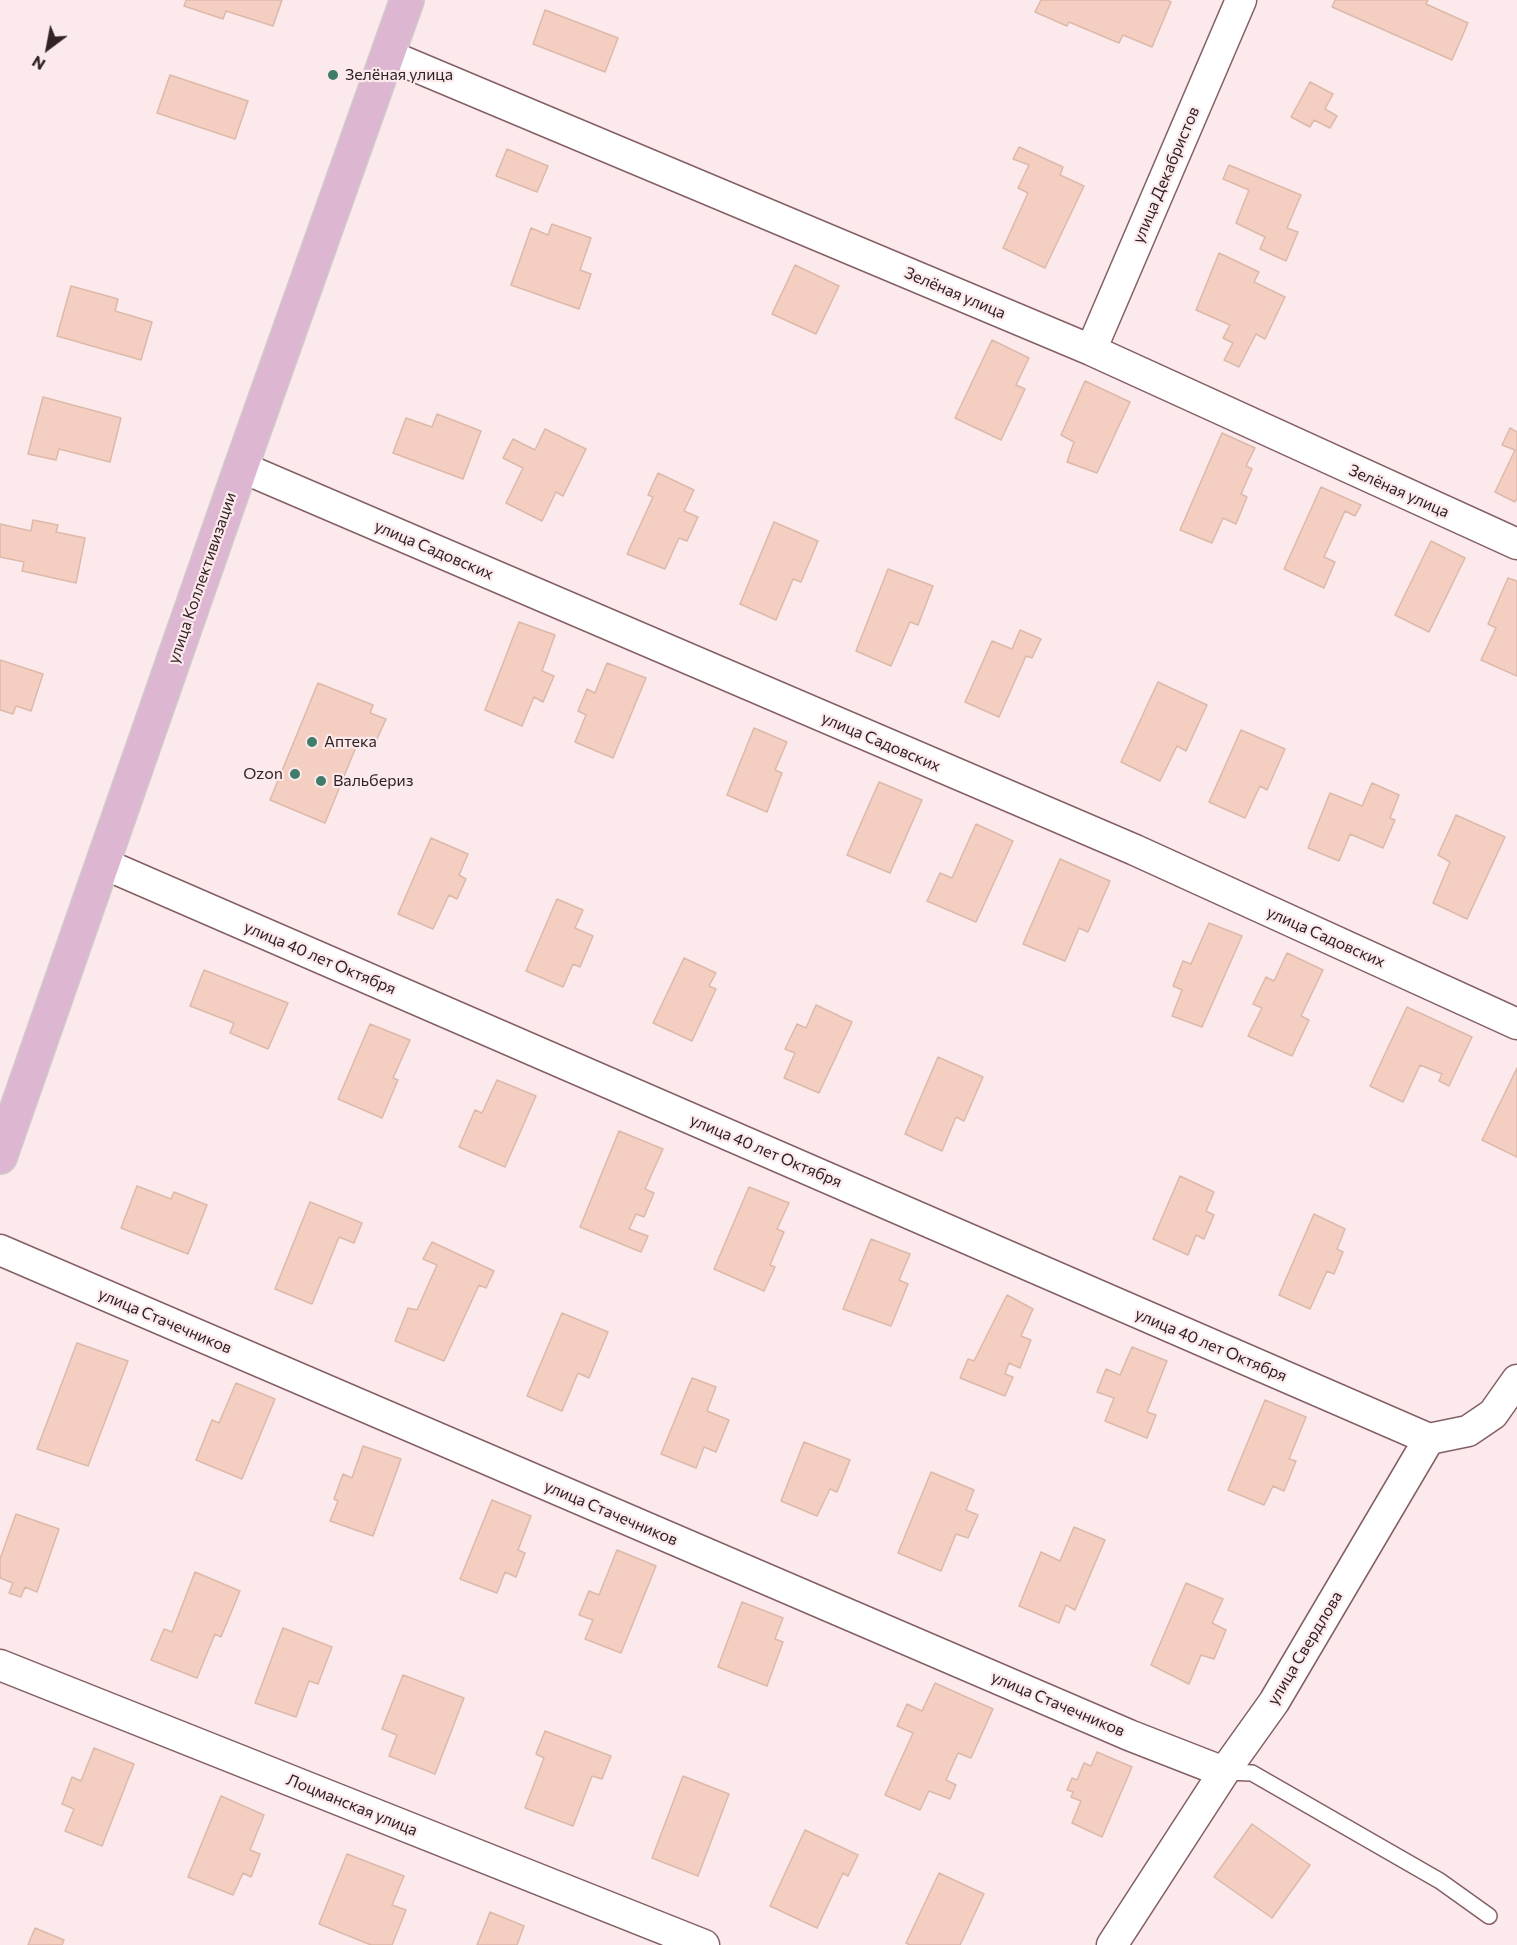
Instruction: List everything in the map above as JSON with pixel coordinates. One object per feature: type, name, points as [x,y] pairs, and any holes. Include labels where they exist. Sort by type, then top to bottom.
[{"type":"main road","name":"улица Коллективизации","points":[[0,1157],[241,468],[408,0]]},
{"type":"street","name":"улица Декабристов","points":[[1091,350],[1241,0]]},
{"type":"street","name":"Зелёная улица","points":[[388,55],[1091,350],[1517,544]]},
{"type":"street","name":"улица Садовских","points":[[241,468],[1135,850],[1517,1024]]},
{"type":"street","name":"улица 40 лет Октября","points":[[102,863],[1429,1439]]},
{"type":"street","name":"улица Стачечников","points":[[0,1250],[1118,1730],[1224,1772]]},
{"type":"street","points":[[1429,1439],[1468,1431],[1493,1414],[1517,1380]]},
{"type":"street","name":"улица Свердлова","points":[[1112,1945],[1224,1772],[1274,1702],[1429,1439]]},
{"type":"street","name":"Лоцманская улица","points":[[0,1665],[704,1945]]},
{"type":"lane","points":[[1224,1772],[1252,1773],[1440,1881],[1489,1917]]},
{"type":"building","points":[[186,0],[282,0],[273,26],[226,11],[223,19],[184,6]]},
{"type":"building","points":[[1041,0],[1167,0],[1171,2],[1152,47],[1123,35],[1119,43],[1069,22],[1067,26],[1035,12]]},
{"type":"building","points":[[1335,0],[1428,0],[1426,4],[1468,23],[1452,60],[1332,7]]},
{"type":"building","points":[[545,10],[618,38],[605,72],[533,44]]},
{"type":"building","points":[[170,75],[248,101],[235,139],[157,113]]},
{"type":"building","points":[[1310,82],[1333,94],[1325,109],[1337,116],[1330,128],[1314,120],[1310,127],[1291,117]]},
{"type":"building","points":[[1019,147],[1063,167],[1060,175],[1084,186],[1045,268],[1003,248],[1028,193],[1018,188],[1029,165],[1013,159]]},
{"type":"building","points":[[507,149],[548,166],[537,192],[496,176]]},
{"type":"building","points":[[1229,165],[1301,195],[1287,228],[1298,232],[1286,261],[1260,249],[1265,237],[1236,223],[1249,190],[1223,179]]},
{"type":"building","points":[[552,224],[591,238],[580,270],[591,274],[579,309],[511,285],[531,228],[548,235]]},
{"type":"building","points":[[1219,253],[1259,272],[1254,282],[1285,297],[1265,339],[1256,334],[1239,367],[1224,360],[1233,343],[1223,338],[1230,325],[1196,310]]},
{"type":"building","points":[[795,265],[839,286],[816,334],[772,314]]},
{"type":"building","points":[[71,286],[118,299],[115,311],[152,322],[141,360],[57,336]]},
{"type":"building","points":[[992,340],[1029,358],[1016,385],[1025,389],[1001,440],[955,418]]},
{"type":"building","points":[[1085,381],[1130,402],[1097,473],[1067,462],[1074,442],[1061,435]]},
{"type":"building","points":[[43,397],[121,418],[110,462],[59,449],[56,460],[28,454]]},
{"type":"building","points":[[437,414],[481,431],[463,479],[393,453],[406,418],[432,427]]},
{"type":"building","points":[[1510,428],[1517,432],[1517,498],[1515,502],[1495,492],[1515,450],[1502,445]]},
{"type":"building","points":[[545,429],[586,449],[563,496],[556,492],[542,521],[506,503],[523,468],[503,458],[513,439],[535,450]]},
{"type":"building","points":[[1222,433],[1255,448],[1246,466],[1252,469],[1241,494],[1247,497],[1236,524],[1223,518],[1212,543],[1180,530]]},
{"type":"building","points":[[658,473],[694,490],[684,511],[698,517],[687,541],[679,538],[665,569],[627,554],[653,497],[648,495]]},
{"type":"building","points":[[1321,487],[1361,505],[1355,516],[1345,511],[1324,557],[1335,562],[1324,588],[1284,569]]},
{"type":"building","points":[[33,520],[58,525],[56,532],[85,538],[76,583],[22,571],[24,562],[0,557],[0,524],[31,531]]},
{"type":"building","points":[[774,522],[818,541],[801,582],[793,579],[776,620],[740,604]]},
{"type":"building","points":[[1431,541],[1465,558],[1429,632],[1395,615]]},
{"type":"building","points":[[888,569],[933,586],[918,625],[910,622],[891,666],[856,651]]},
{"type":"building","points":[[1508,578],[1517,581],[1517,676],[1481,660],[1496,628],[1488,624]]},
{"type":"building","points":[[519,622],[555,635],[542,671],[554,676],[543,702],[534,697],[522,726],[485,710]]},
{"type":"building","points":[[1020,630],[1041,639],[1032,658],[1026,656],[999,717],[965,702],[992,641],[1012,649]]},
{"type":"building","points":[[0,660],[43,674],[31,711],[16,706],[13,714],[0,710]]},
{"type":"building","points":[[607,663],[646,678],[613,758],[575,742],[586,715],[578,711],[587,689],[595,693]]},
{"type":"building","points":[[1158,682],[1207,705],[1186,751],[1177,746],[1160,781],[1121,762]]},
{"type":"building","points":[[318,683],[373,705],[370,713],[386,719],[373,748],[358,742],[325,823],[270,800]]},
{"type":"building","points":[[754,728],[787,742],[775,770],[782,773],[767,812],[727,795]]},
{"type":"building","points":[[1241,730],[1285,749],[1267,790],[1260,786],[1245,818],[1209,802]]},
{"type":"building","points":[[879,782],[922,800],[890,873],[847,855]]},
{"type":"building","points":[[1372,783],[1399,795],[1390,818],[1395,820],[1383,848],[1350,834],[1339,861],[1308,848],[1330,793],[1362,806]]},
{"type":"building","points":[[1456,815],[1505,837],[1467,919],[1433,903],[1450,862],[1438,855]]},
{"type":"building","points":[[976,824],[1013,841],[976,922],[927,901],[940,873],[952,878]]},
{"type":"building","points":[[431,838],[468,854],[459,875],[466,879],[457,899],[449,895],[433,929],[398,914]]},
{"type":"building","points":[[1060,859],[1110,881],[1088,932],[1079,928],[1065,961],[1023,944]]},
{"type":"building","points":[[557,899],[583,910],[575,928],[593,936],[580,967],[573,964],[563,987],[526,971]]},
{"type":"building","points":[[1209,923],[1242,936],[1202,1027],[1172,1016],[1182,990],[1173,986],[1183,961],[1191,964]]},
{"type":"building","points":[[1287,953],[1323,970],[1301,1016],[1309,1020],[1292,1056],[1248,1036],[1262,1008],[1253,1004],[1266,977],[1274,981]]},
{"type":"building","points":[[684,958],[716,973],[709,986],[716,989],[692,1041],[653,1023]]},
{"type":"building","points":[[204,970],[288,1003],[268,1049],[230,1033],[234,1023],[190,1006]]},
{"type":"building","points":[[816,1005],[852,1022],[819,1093],[784,1078],[795,1053],[785,1049],[797,1024],[806,1028]]},
{"type":"building","points":[[1407,1007],[1472,1037],[1449,1086],[1439,1081],[1442,1074],[1420,1065],[1403,1102],[1370,1086]]},
{"type":"building","points":[[370,1024],[410,1040],[393,1078],[398,1080],[382,1118],[338,1099]]},
{"type":"building","points":[[938,1057],[983,1077],[964,1121],[956,1117],[942,1151],[905,1134]]},
{"type":"building","points":[[1517,1068],[1517,1157],[1482,1140]]},
{"type":"building","points":[[497,1080],[536,1096],[505,1167],[459,1147],[475,1110],[482,1113]]},
{"type":"building","points":[[619,1131],[663,1149],[645,1189],[654,1193],[644,1217],[636,1214],[629,1229],[648,1236],[641,1252],[580,1227]]},
{"type":"building","points":[[1180,1176],[1214,1192],[1206,1211],[1214,1215],[1204,1239],[1196,1235],[1188,1255],[1153,1239]]},
{"type":"building","points":[[137,1186],[171,1199],[174,1192],[207,1205],[188,1254],[121,1228]]},
{"type":"building","points":[[749,1187],[789,1203],[777,1229],[784,1232],[770,1265],[775,1267],[764,1291],[714,1269]]},
{"type":"building","points":[[310,1202],[362,1223],[354,1243],[339,1237],[312,1304],[275,1289]]},
{"type":"building","points":[[1314,1214],[1345,1229],[1337,1249],[1343,1252],[1334,1274],[1327,1271],[1310,1309],[1279,1295]]},
{"type":"building","points":[[871,1239],[910,1254],[899,1280],[908,1284],[891,1326],[843,1309]]},
{"type":"building","points":[[432,1242],[494,1271],[486,1288],[479,1285],[444,1361],[395,1341],[408,1308],[417,1310],[437,1265],[423,1259]]},
{"type":"building","points":[[1007,1295],[1033,1309],[1021,1336],[1031,1340],[1020,1368],[1009,1363],[1005,1374],[1013,1377],[1005,1396],[960,1378],[968,1359],[974,1361]]},
{"type":"building","points":[[562,1313],[608,1332],[589,1378],[578,1373],[562,1411],[527,1396]]},
{"type":"building","points":[[77,1343],[128,1361],[88,1466],[37,1449]]},
{"type":"building","points":[[1132,1347],[1167,1361],[1147,1412],[1156,1415],[1147,1438],[1105,1421],[1114,1398],[1097,1392],[1106,1369],[1120,1375]]},
{"type":"building","points":[[692,1378],[716,1387],[707,1411],[729,1420],[716,1452],[704,1447],[696,1468],[661,1454]]},
{"type":"building","points":[[236,1383],[275,1399],[242,1479],[196,1460],[212,1420],[219,1423]]},
{"type":"building","points":[[1265,1400],[1306,1417],[1289,1459],[1296,1461],[1284,1491],[1273,1486],[1264,1505],[1228,1490]]},
{"type":"building","points":[[804,1442],[850,1460],[837,1492],[830,1489],[817,1516],[781,1501]]},
{"type":"building","points":[[363,1446],[401,1459],[373,1536],[330,1521],[338,1501],[334,1499],[343,1474],[352,1478]]},
{"type":"building","points":[[931,1472],[974,1490],[966,1510],[978,1515],[968,1538],[956,1534],[941,1571],[898,1553]]},
{"type":"building","points":[[492,1500],[531,1516],[518,1550],[525,1553],[516,1577],[505,1572],[497,1593],[460,1579]]},
{"type":"building","points":[[16,1514],[59,1529],[37,1592],[25,1587],[21,1597],[9,1593],[13,1583],[0,1578],[0,1559]]},
{"type":"building","points":[[1074,1527],[1105,1540],[1075,1610],[1066,1605],[1059,1623],[1019,1606],[1041,1552],[1060,1561]]},
{"type":"building","points":[[617,1550],[656,1566],[621,1653],[585,1639],[593,1620],[579,1615],[589,1591],[599,1595]]},
{"type":"building","points":[[195,1572],[240,1591],[221,1637],[215,1634],[197,1678],[151,1660],[164,1629],[172,1632]]},
{"type":"building","points":[[1186,1583],[1223,1599],[1212,1623],[1226,1630],[1214,1659],[1201,1655],[1189,1684],[1151,1665]]},
{"type":"building","points":[[742,1602],[783,1618],[775,1639],[783,1642],[767,1686],[718,1667]]},
{"type":"building","points":[[283,1628],[332,1647],[318,1684],[309,1681],[296,1717],[255,1703]]},
{"type":"building","points":[[403,1675],[464,1698],[435,1774],[389,1756],[397,1735],[382,1729]]},
{"type":"building","points":[[935,1683],[993,1709],[971,1758],[958,1753],[946,1780],[956,1785],[950,1799],[929,1791],[920,1810],[885,1795],[913,1733],[897,1726],[907,1704],[922,1711]]},
{"type":"building","points":[[545,1731],[611,1756],[602,1779],[592,1776],[573,1826],[525,1808],[544,1758],[536,1754]]},
{"type":"building","points":[[94,1748],[134,1764],[102,1846],[65,1831],[74,1809],[62,1804],[72,1777],[81,1781]]},
{"type":"building","points":[[1097,1752],[1132,1767],[1102,1837],[1072,1823],[1081,1801],[1071,1797],[1073,1792],[1067,1790],[1072,1778],[1077,1780],[1084,1763],[1091,1766]]},
{"type":"building","points":[[683,1776],[729,1794],[698,1876],[652,1858]]},
{"type":"building","points":[[221,1796],[264,1815],[250,1850],[260,1854],[251,1877],[243,1873],[233,1895],[188,1877]]},
{"type":"building","points":[[1252,1824],[1310,1865],[1272,1918],[1214,1877]]},
{"type":"building","points":[[805,1830],[858,1855],[848,1876],[843,1873],[817,1928],[770,1906]]},
{"type":"building","points":[[347,1854],[404,1876],[392,1905],[406,1910],[392,1945],[371,1945],[319,1924]]},
{"type":"building","points":[[939,1873],[984,1894],[960,1945],[910,1945],[906,1943]]},
{"type":"building","points":[[490,1912],[524,1926],[517,1945],[477,1945]]},
{"type":"building","points":[[35,1928],[64,1940],[62,1945],[28,1945]]},
{"type":"place","name":"Зелёная улица","points":[[333,75]]},
{"type":"place","name":"Аптека","points":[[312,742]]},
{"type":"place","name":"Ozon","points":[[295,774]]},
{"type":"place","name":"Вальбериз","points":[[321,781]]}]
